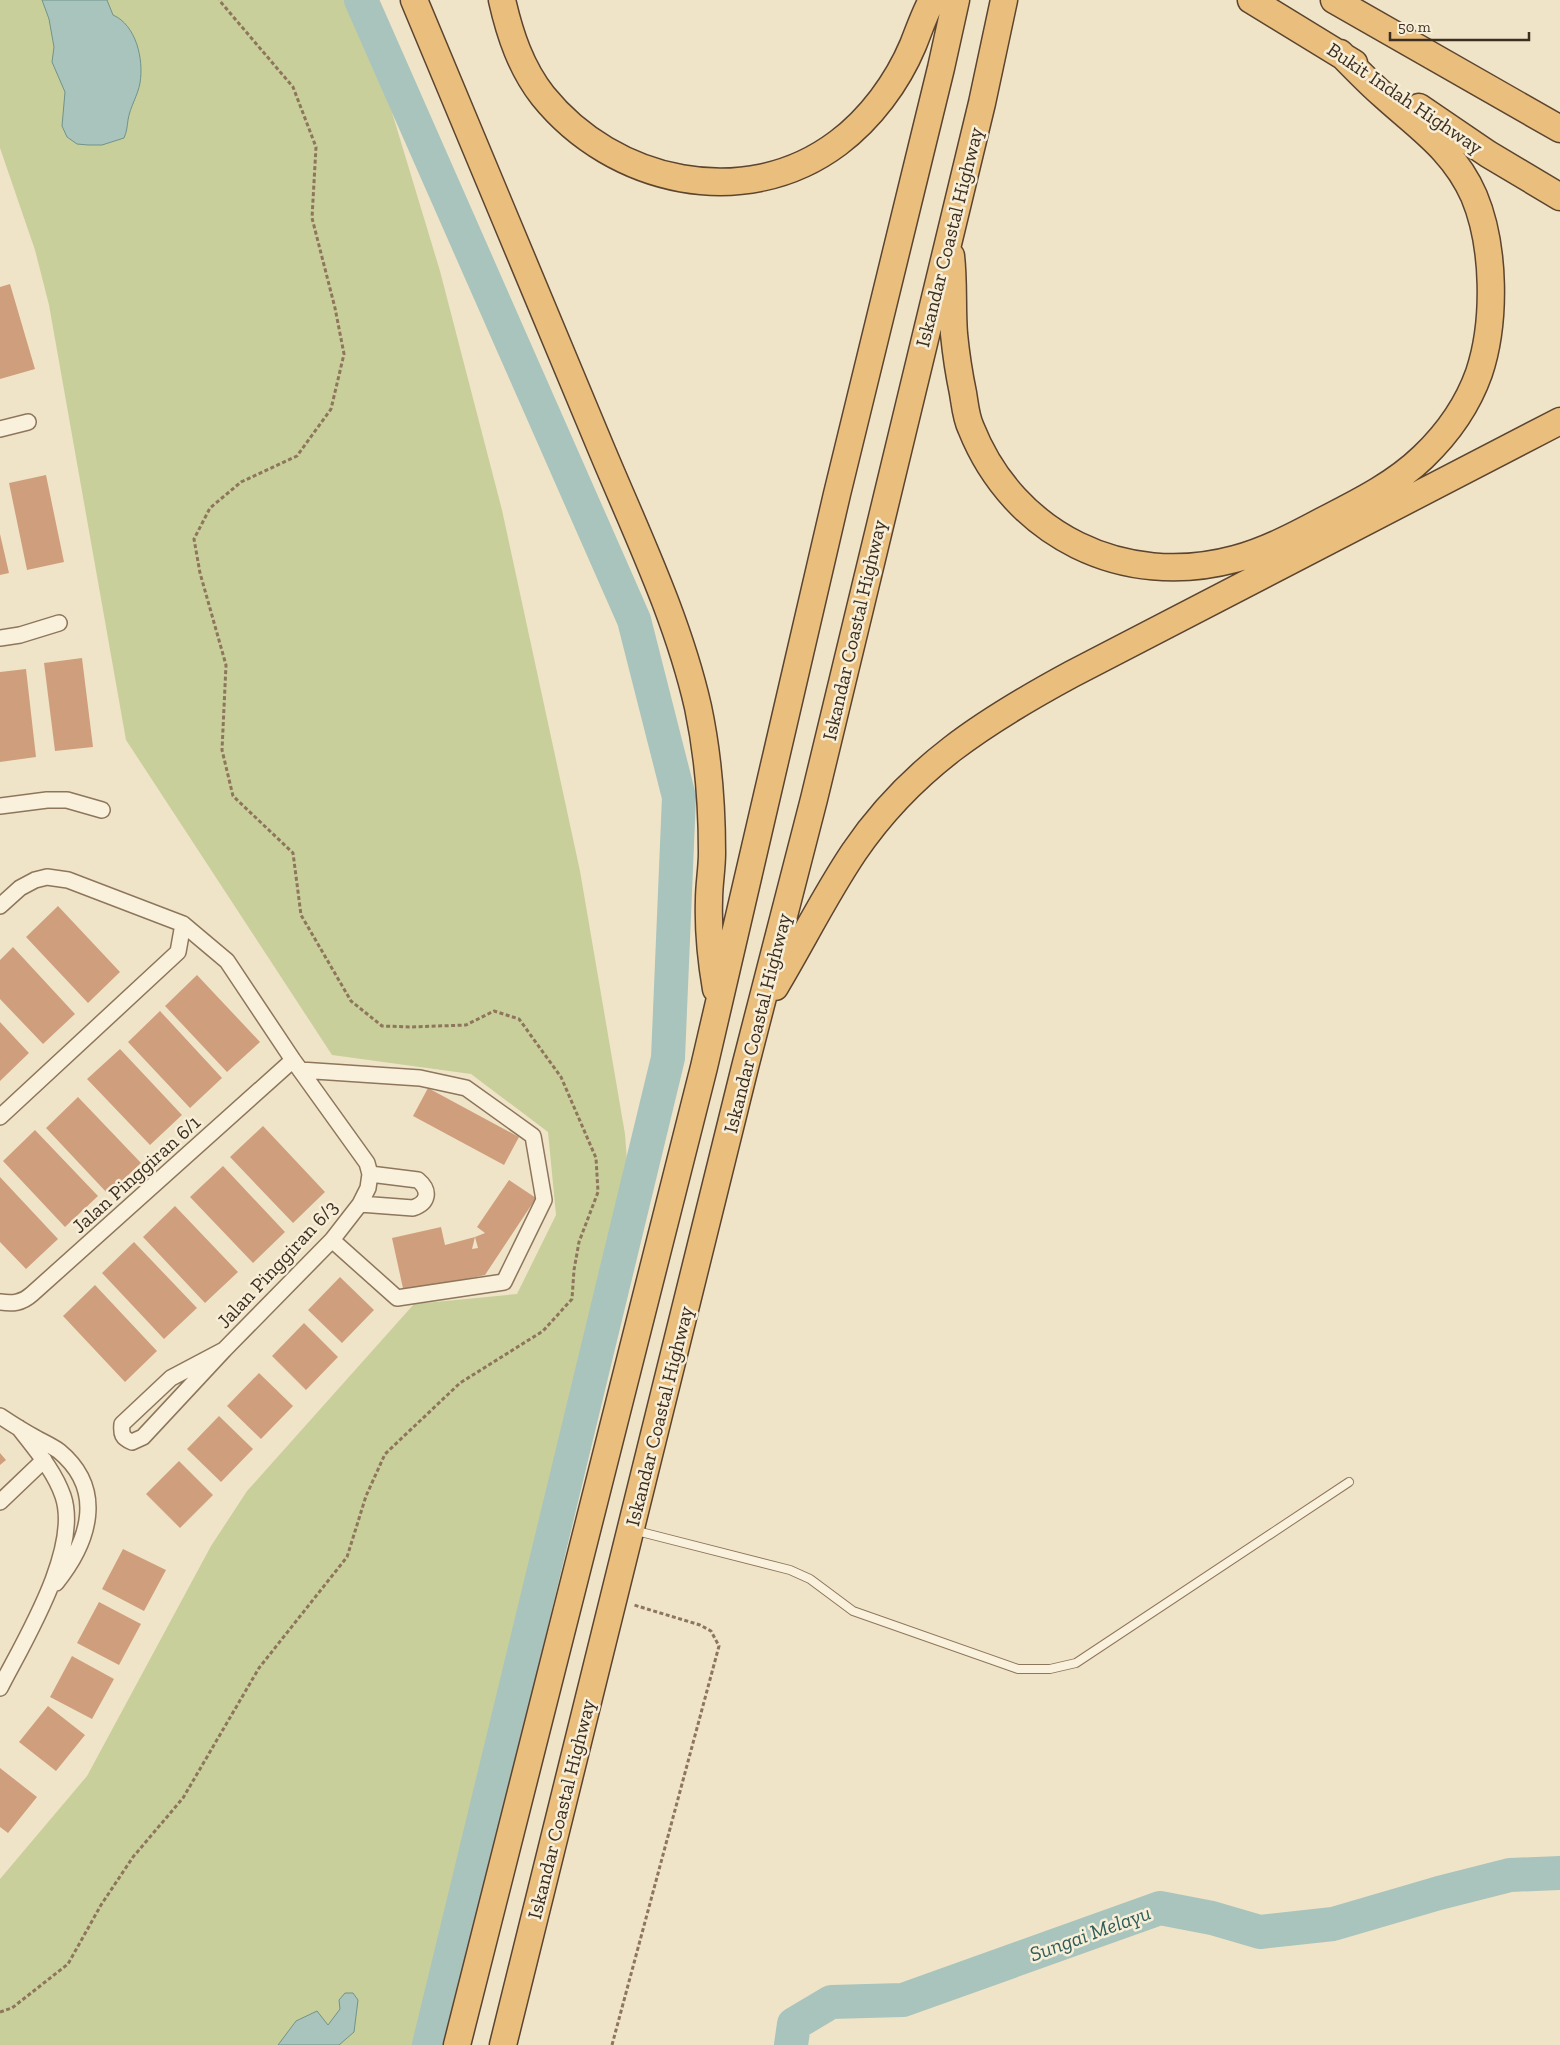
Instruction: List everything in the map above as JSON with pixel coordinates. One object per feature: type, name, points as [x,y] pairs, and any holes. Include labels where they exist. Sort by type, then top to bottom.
[{"type":"highway","points":[[414,0],[655,579],[687,667],[698,706],[707,759],[711,803],[712,855],[708,902],[709,937],[719,1002]]},
{"type":"highway","points":[[502,0],[515,48],[527,72],[543,95],[580,134],[603,150],[628,163],[655,173],[680,179],[702,181],[736,181],[762,177],[812,160],[837,144],[881,100],[899,74],[932,0]]},
{"type":"highway","name":"Iskandar Coastal Highway","points":[[458,2045],[719,1002],[837,494],[942,68],[956,0]]},
{"type":"highway","name":"Iskandar Coastal Highway","points":[[503,2045],[759,1013],[814,799],[948,236],[982,103],[1004,0]]},
{"type":"highway","name":"Bukit Indah Highway","points":[[1251,0],[1340,53],[1488,154],[1560,197]]},
{"type":"highway","points":[[1334,0],[1560,128]]},
{"type":"highway","points":[[948,236],[954,282],[956,353],[970,426],[985,458],[1004,486],[1025,508],[1045,526],[1071,543],[1103,557],[1131,565],[1166,567],[1206,565],[1235,559],[1268,547],[1332,516],[1388,485],[1422,459],[1446,432],[1466,399],[1479,372],[1490,308],[1490,265],[1485,231],[1474,196],[1456,165],[1436,141],[1383,96],[1340,53]]},
{"type":"highway","points":[[759,1013],[833,883],[855,850],[905,790],[934,762],[963,740],[1009,709],[1072,674],[1560,421]]},
{"type":"street","points":[[0,429],[28,422]]},
{"type":"street","points":[[0,638],[20,635],[59,623]]},
{"type":"street","points":[[0,806],[67,800],[102,810]]},
{"type":"street","points":[[0,906],[20,888],[35,880],[47,877],[68,880],[183,924],[227,961],[368,1168]]},
{"type":"street","points":[[0,1116],[178,952],[183,924]]},
{"type":"street","points":[[297,1065],[420,1078],[466,1088],[532,1136],[544,1200],[504,1282],[397,1298],[332,1240]]},
{"type":"street","name":"Jalan Pinggiran 6/1","points":[[0,1302],[24,1301],[297,1065]]},
{"type":"street","name":"Jalan Pinggiran 6/3","points":[[224,1350],[171,1378],[122,1424],[121,1432],[125,1440],[132,1442],[143,1437],[224,1350],[332,1240],[360,1204],[368,1188],[368,1168],[418,1180],[424,1185],[426,1192],[426,1199],[421,1205],[413,1208],[360,1204]]},
{"type":"street","points":[[0,1416],[58,1450],[76,1467],[88,1495],[87,1519],[82,1543],[70,1566],[48,1592]]},
{"type":"street","points":[[0,1688],[48,1592],[63,1550],[67,1517],[63,1496],[44,1460],[19,1428]]},
{"type":"street","points":[[0,1502],[44,1460]]},
{"type":"lane","points":[[631,1529],[790,1570],[810,1578],[854,1611],[1018,1669],[1050,1669],[1076,1663],[1349,1482]]},
{"type":"path","points":[[0,2012],[12,2008],[68,1964],[101,1905],[133,1857],[183,1798],[259,1668],[347,1557],[366,1496],[385,1454],[460,1383],[543,1331],[572,1299],[574,1270],[579,1242],[598,1192],[596,1158],[561,1077],[519,1020],[494,1011],[466,1025],[382,1026],[351,1001],[301,914],[293,853],[233,796],[222,750],[226,665],[200,573],[194,539],[210,508],[241,482],[296,456],[330,408],[344,354],[335,308],[312,218],[316,147],[293,87],[219,0]]},
{"type":"path","points":[[612,2045],[718,1646],[711,1631],[700,1625],[614,1599]]},
{"type":"green space","points":[[0,0],[358,0],[440,271],[502,510],[580,871],[625,1134],[627,1185],[609,1284],[416,2045],[0,2045],[0,1879],[87,1776],[211,1546],[247,1491],[414,1304],[517,1294],[556,1215],[548,1132],[471,1074],[332,1055],[126,740],[49,305],[35,250],[0,148]]},
{"type":"water","points":[[42,0],[107,0],[113,15],[127,26],[133,35],[137,44],[141,74],[139,88],[129,115],[124,138],[102,145],[88,145],[77,144],[67,137],[62,126],[65,92],[52,62],[54,47],[49,19]]},
{"type":"water","points":[[345,1993],[353,1993],[358,2000],[354,2032],[339,2045],[278,2045],[296,2021],[317,2011],[328,2025],[340,2009],[339,2000]]},
{"type":"building","points":[[10,284],[35,369],[0,379],[0,287]]},
{"type":"building","points":[[46,475],[64,562],[27,570],[9,483]]},
{"type":"building","points":[[0,534],[9,573],[0,575]]},
{"type":"building","points":[[82,658],[93,747],[55,751],[44,663]]},
{"type":"building","points":[[26,669],[36,757],[0,762],[0,672]]},
{"type":"building","points":[[58,906],[120,972],[88,1003],[26,937]]},
{"type":"building","points":[[13,947],[75,1014],[43,1044],[0,999],[0,960]]},
{"type":"building","points":[[197,975],[260,1042],[227,1072],[165,1006]]},
{"type":"building","points":[[160,1011],[222,1078],[190,1108],[128,1042]]},
{"type":"building","points":[[0,1022],[29,1053],[0,1081]]},
{"type":"building","points":[[120,1049],[182,1115],[150,1145],[87,1079]]},
{"type":"building","points":[[428,1088],[519,1137],[504,1165],[413,1116]]},
{"type":"building","points":[[78,1097],[141,1163],[108,1194],[46,1128]]},
{"type":"building","points":[[263,1126],[325,1192],[293,1223],[230,1157]]},
{"type":"building","points":[[35,1130],[98,1196],[65,1227],[3,1161]]},
{"type":"building","points":[[223,1166],[285,1232],[253,1263],[190,1197]]},
{"type":"building","points":[[0,1177],[58,1239],[26,1269],[0,1242]]},
{"type":"building","points":[[509,1180],[536,1198],[485,1275],[404,1293],[392,1238],[441,1227],[445,1245],[485,1233],[477,1227]],"holes":[[[475,1237],[478,1248],[472,1249]]]},
{"type":"building","points":[[175,1206],[238,1272],[205,1303],[143,1237]]},
{"type":"building","points":[[134,1242],[197,1308],[164,1339],[102,1273]]},
{"type":"building","points":[[340,1277],[374,1310],[342,1343],[308,1310]]},
{"type":"building","points":[[95,1285],[157,1351],[125,1382],[63,1316]]},
{"type":"building","points":[[304,1323],[338,1357],[306,1390],[272,1356]]},
{"type":"building","points":[[259,1373],[293,1406],[261,1439],[227,1406]]},
{"type":"building","points":[[219,1416],[253,1449],[221,1482],[187,1449]]},
{"type":"building","points":[[0,1453],[6,1460],[0,1465]]},
{"type":"building","points":[[179,1461],[213,1495],[180,1528],[146,1494]]},
{"type":"building","points":[[123,1549],[166,1570],[144,1611],[102,1589]]},
{"type":"building","points":[[99,1602],[141,1624],[119,1665],[77,1643]]},
{"type":"building","points":[[72,1656],[114,1679],[92,1719],[50,1697]]},
{"type":"building","points":[[48,1706],[85,1735],[56,1771],[19,1742]]},
{"type":"building","points":[[0,1768],[37,1797],[8,1833],[0,1827]]},
{"type":"waterway","points":[[361,0],[634,620],[679,797],[668,1058],[429,2045]]},
{"type":"waterway","name":"Sungai Melayu","points":[[791,2045],[794,2024],[831,2002],[903,2000],[1160,1908],[1212,1918],[1260,1932],[1333,1924],[1439,1893],[1510,1875],[1560,1873]]}]
